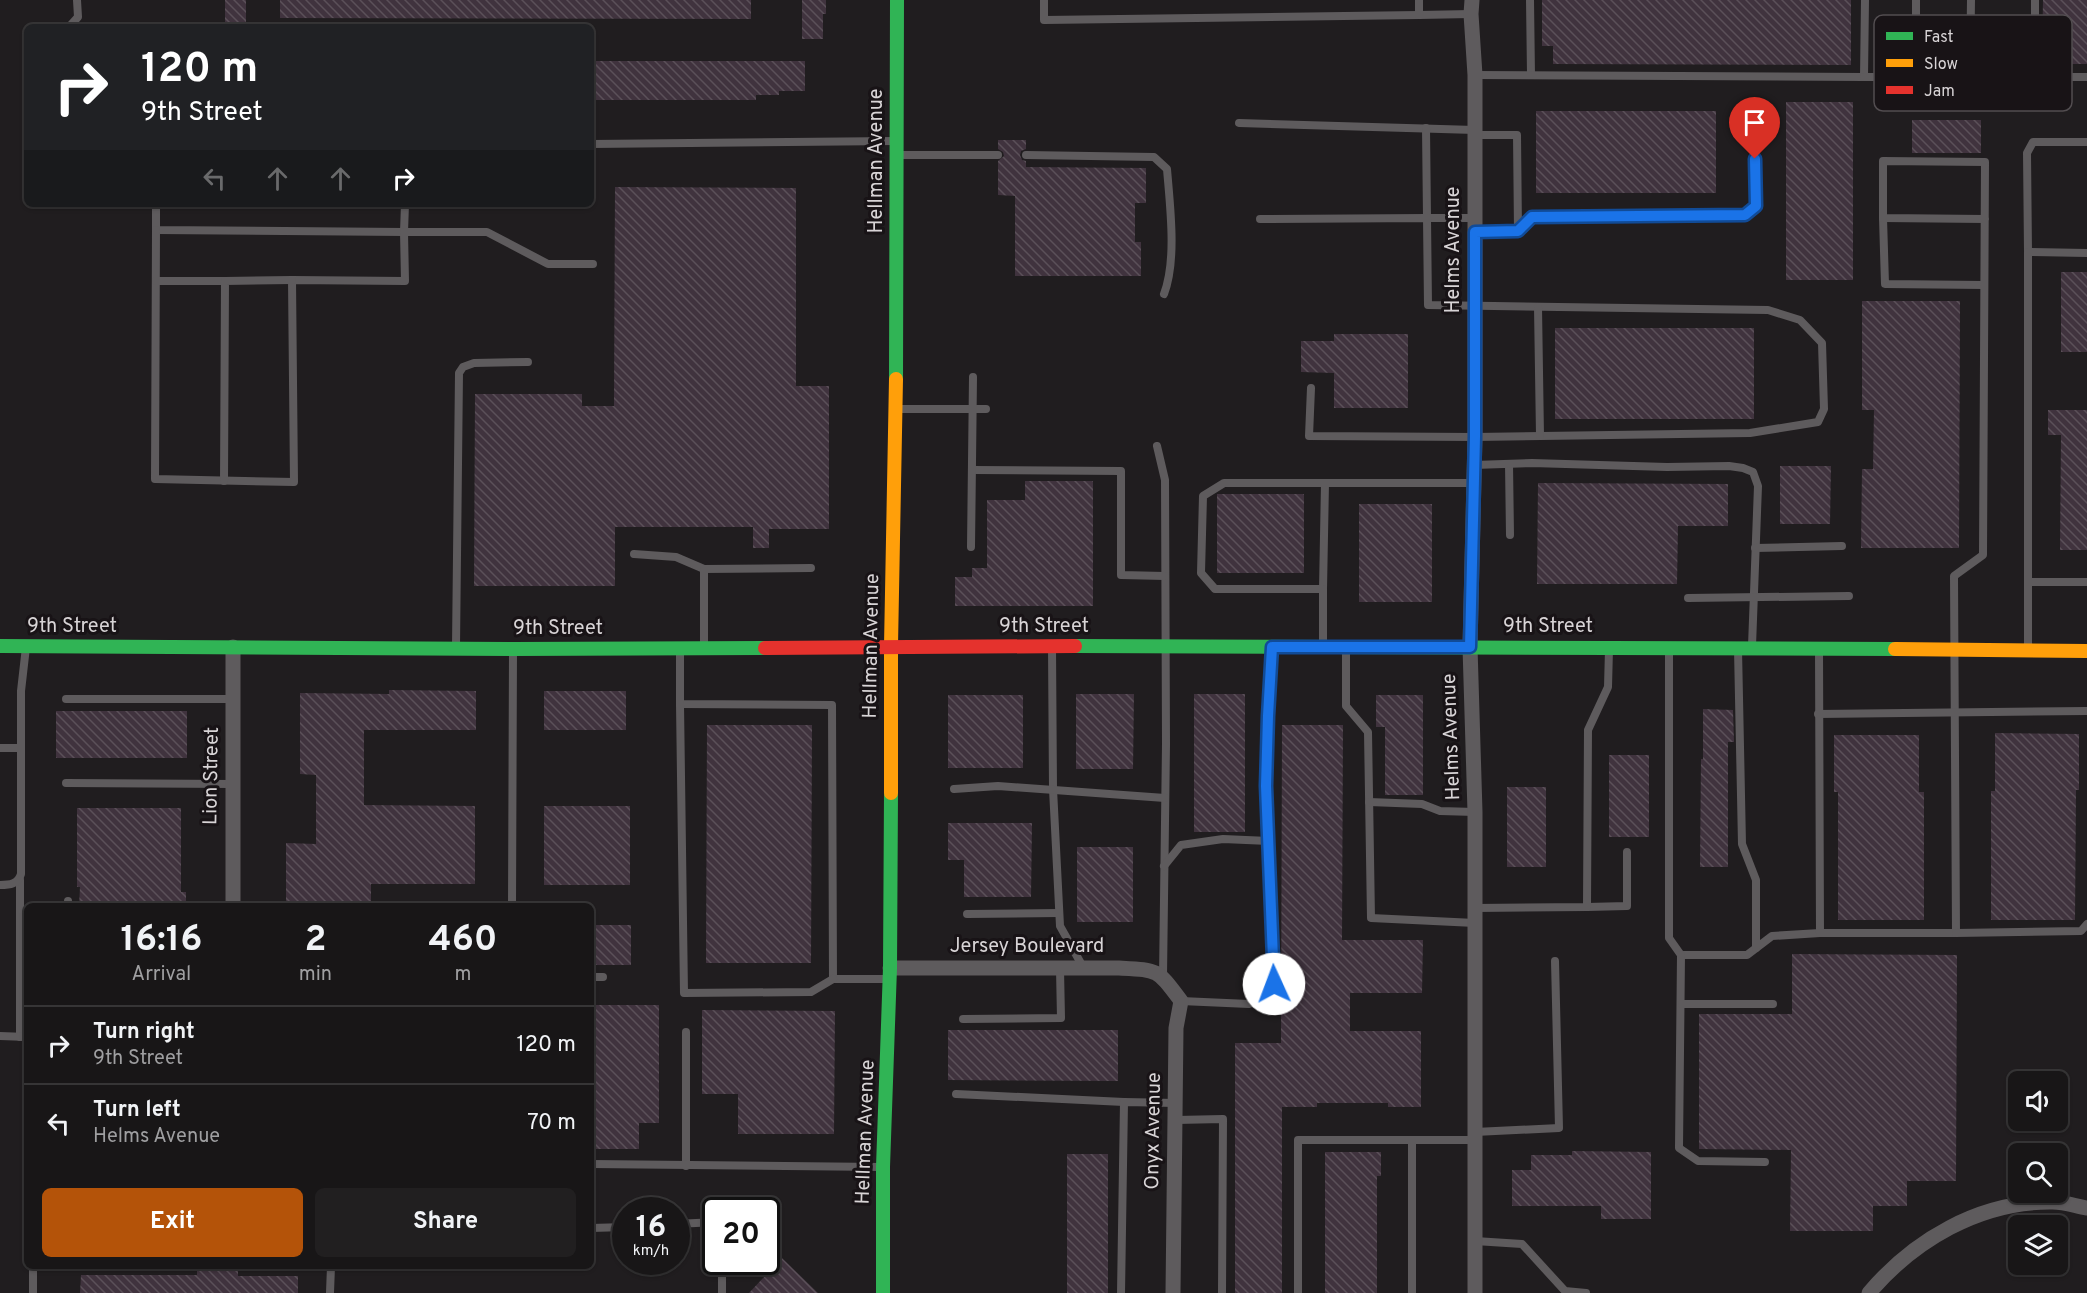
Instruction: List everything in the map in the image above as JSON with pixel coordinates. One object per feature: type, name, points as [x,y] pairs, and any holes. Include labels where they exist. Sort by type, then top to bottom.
[{"type":"street","name":"Hellman Avenue","points":[[883,1293],[883,1167],[890,974],[891,646],[896,409],[897,0]]},
{"type":"street","name":"Helms Avenue","points":[[1472,7],[1475,75],[1475,437],[1470,647],[1475,812],[1475,1293]]},
{"type":"street","name":"9th Street","points":[[0,646],[513,649],[891,646],[1609,647],[2087,651]]},
{"type":"street","name":"Lion Street","points":[[233,647],[233,903]]},
{"type":"street","name":"Jersey Boulevard","points":[[890,974],[1084,969],[1151,970],[1163,977]]},
{"type":"street","points":[[1163,977],[1181,1001]]},
{"type":"street","name":"Onyx Avenue","points":[[1173,1293],[1176,1028],[1181,1001]]},
{"type":"street","points":[[1869,1293],[1889,1270],[1947,1228],[2006,1205],[2052,1201],[2087,1208]]},
{"type":"lane","points":[[72,24],[78,17],[77,0]]},
{"type":"lane","points":[[1044,0],[1044,20],[1419,15],[1472,7]]},
{"type":"lane","points":[[1419,0],[1419,15]]},
{"type":"lane","points":[[1530,0],[1531,75]]},
{"type":"lane","points":[[1864,76],[1865,0]]},
{"type":"lane","points":[[1971,0],[1971,15]]},
{"type":"lane","points":[[1475,75],[1874,76]]},
{"type":"lane","points":[[1239,123],[1426,128],[1517,135],[1518,231]]},
{"type":"lane","points":[[1311,388],[1309,436],[1475,437],[1750,433],[1818,422],[1824,409],[1822,343],[1800,320],[1768,310],[1428,305],[1426,128]]},
{"type":"lane","points":[[1518,231],[1532,217],[1745,215],[1756,206],[1755,136]]},
{"type":"lane","points":[[2028,651],[2027,153],[2033,142],[2087,142]]},
{"type":"lane","points":[[594,144],[897,148],[998,155]]},
{"type":"lane","points":[[1026,155],[1154,157],[1167,169],[1171,220],[1170,278],[1164,294]]},
{"type":"lane","points":[[1956,933],[1954,576],[1983,555],[1985,162],[1883,160],[1885,284],[1984,285]]},
{"type":"lane","points":[[156,207],[155,479],[294,482],[292,280]]},
{"type":"lane","points":[[156,281],[405,281],[405,207]]},
{"type":"lane","points":[[1260,219],[1427,218],[1518,231]]},
{"type":"lane","points":[[1883,218],[1985,219]]},
{"type":"lane","points":[[156,230],[487,232],[548,264],[593,264]]},
{"type":"lane","points":[[2028,252],[2087,253]]},
{"type":"lane","points":[[224,481],[225,281]]},
{"type":"lane","points":[[1538,307],[1540,436]]},
{"type":"lane","points":[[456,648],[459,373],[463,367],[474,363],[528,362]]},
{"type":"lane","points":[[971,547],[973,377]]},
{"type":"lane","points":[[896,409],[986,409]]},
{"type":"lane","points":[[1157,446],[1165,480],[1163,977]]},
{"type":"lane","points":[[1474,465],[1532,463],[1667,467],[1729,466],[1753,472],[1758,486],[1753,596],[1745,648],[1742,844],[1756,880],[1756,948]]},
{"type":"lane","points":[[1509,464],[1510,535]]},
{"type":"lane","points":[[972,470],[1121,471],[1121,575],[1165,576]]},
{"type":"lane","points":[[1323,589],[1215,589],[1201,573],[1203,496],[1224,483],[1474,483]]},
{"type":"lane","points":[[1323,647],[1325,483]]},
{"type":"lane","points":[[1755,548],[1842,546]]},
{"type":"lane","points":[[634,554],[676,557],[704,568],[811,568]]},
{"type":"lane","points":[[704,568],[704,649]]},
{"type":"lane","points":[[2028,582],[2087,582]]},
{"type":"lane","points":[[1688,598],[1849,596]]},
{"type":"lane","points":[[0,1036],[23,1037],[20,880],[21,691],[26,646]]},
{"type":"lane","points":[[1052,646],[1053,789],[1060,926],[1084,969]]},
{"type":"lane","points":[[1181,1001],[1248,1005],[1267,997],[1274,984],[1267,763],[1272,647]]},
{"type":"lane","points":[[1346,647],[1346,705],[1368,732],[1371,918],[1475,916],[1628,906],[1628,852]]},
{"type":"lane","points":[[1587,907],[1588,730],[1608,687],[1609,647]]},
{"type":"lane","points":[[1669,648],[1669,938],[1681,955],[1682,1004],[1679,1148],[1698,1161],[1764,1162]]},
{"type":"lane","points":[[512,903],[513,649]]},
{"type":"lane","points":[[680,649],[684,993],[812,992],[833,979],[890,974]]},
{"type":"lane","points":[[1819,649],[1820,933]]},
{"type":"lane","points":[[66,699],[234,699]]},
{"type":"lane","points":[[680,704],[832,705],[833,979]]},
{"type":"lane","points":[[1818,714],[2087,711]]},
{"type":"lane","points":[[0,748],[21,748]]},
{"type":"lane","points":[[66,783],[232,784]]},
{"type":"lane","points":[[954,789],[998,786],[1165,798]]},
{"type":"lane","points":[[1369,802],[1422,804],[1440,811],[1475,812]]},
{"type":"lane","points":[[1164,866],[1181,845],[1223,839],[1269,841]]},
{"type":"lane","points":[[0,885],[20,880]]},
{"type":"lane","points":[[967,914],[1059,913]]},
{"type":"lane","points":[[1681,955],[1747,954],[1772,936],[1820,933],[2081,931],[2087,924]]},
{"type":"lane","points":[[1298,1293],[1298,1140],[1412,1140],[1559,1128],[1555,962]]},
{"type":"lane","points":[[963,1019],[1061,1018],[1060,969]]},
{"type":"lane","points":[[594,977],[603,977]]},
{"type":"lane","points":[[1682,1004],[1773,1004]]},
{"type":"lane","points":[[686,1032],[686,1166]]},
{"type":"lane","points":[[956,1094],[1176,1103]]},
{"type":"lane","points":[[1121,1293],[1124,1102]]},
{"type":"lane","points":[[1176,1120],[1223,1119],[1222,1293]]},
{"type":"lane","points":[[1412,1140],[1412,1293]]},
{"type":"lane","points":[[594,1164],[883,1167]]},
{"type":"lane","points":[[594,1228],[612,1227]]},
{"type":"lane","points":[[1475,1240],[1522,1244],[1565,1291],[1586,1293]]},
{"type":"lane","points":[[33,1269],[33,1293]]},
{"type":"lane","points":[[330,1293],[331,1269]]},
{"type":"lane","points":[[722,1275],[722,1293]]},
{"type":"building","points":[[225,0],[246,0],[246,24],[225,24]]},
{"type":"building","points":[[280,0],[751,0],[751,19],[280,18]]},
{"type":"building","points":[[802,0],[826,0],[826,14],[823,14],[823,39],[802,39]]},
{"type":"building","points":[[1542,0],[1851,0],[1851,65],[1553,64],[1553,46],[1542,46]]},
{"type":"building","points":[[2043,0],[2087,0],[2087,64],[2072,64],[2072,15],[2043,15]]},
{"type":"building","points":[[594,61],[805,61],[805,91],[779,91],[779,95],[756,95],[756,100],[594,100]]},
{"type":"building","points":[[1786,102],[1853,102],[1853,280],[1786,280]]},
{"type":"building","points":[[1536,111],[1716,111],[1716,193],[1536,193]]},
{"type":"building","points":[[1912,120],[1981,120],[1981,153],[1912,153]]},
{"type":"building","points":[[998,140],[1026,140],[1026,149],[1021,151],[1020,155],[1022,160],[1026,161],[1026,167],[1146,168],[1146,203],[1135,203],[1135,242],[1141,242],[1141,276],[1015,276],[1015,196],[998,195],[998,161],[1004,156],[1003,152],[998,149]]},
{"type":"building","points":[[615,187],[796,188],[796,386],[829,386],[829,529],[769,529],[769,548],[753,548],[753,527],[615,527],[615,586],[474,586],[475,394],[582,394],[582,406],[614,406]]},
{"type":"building","points":[[2061,272],[2087,272],[2087,352],[2061,352]]},
{"type":"building","points":[[1862,301],[1960,301],[1959,548],[1861,548],[1862,469],[1873,469],[1874,410],[1862,410]]},
{"type":"building","points":[[1555,328],[1754,328],[1754,419],[1555,419]]},
{"type":"building","points":[[1334,334],[1408,334],[1408,408],[1334,408],[1334,373],[1301,372],[1301,341],[1334,341]]},
{"type":"building","points":[[2048,410],[2087,410],[2087,550],[2060,550],[2061,435],[2048,435]]},
{"type":"building","points":[[1780,466],[1831,466],[1830,524],[1780,524]]},
{"type":"building","points":[[1025,481],[1093,481],[1093,606],[955,606],[955,577],[972,577],[972,568],[987,568],[987,500],[1025,500]]},
{"type":"building","points":[[1538,483],[1728,484],[1728,526],[1678,526],[1677,584],[1537,584]]},
{"type":"building","points":[[1217,494],[1304,494],[1304,573],[1217,573]]},
{"type":"building","points":[[1359,504],[1432,504],[1432,602],[1359,602]]},
{"type":"building","points":[[389,690],[476,691],[476,730],[364,730],[364,805],[475,806],[475,884],[371,884],[371,903],[286,903],[286,843],[316,844],[316,775],[300,774],[300,693],[389,694]]},
{"type":"building","points":[[544,691],[626,691],[626,730],[544,730]]},
{"type":"building","points":[[1076,694],[1134,694],[1133,769],[1076,769]]},
{"type":"building","points":[[1194,694],[1245,694],[1245,832],[1194,832]]},
{"type":"building","points":[[948,695],[1023,695],[1023,768],[948,768]]},
{"type":"building","points":[[1376,695],[1423,695],[1423,795],[1385,795],[1385,727],[1376,727]]},
{"type":"building","points":[[1703,709],[1733,710],[1734,742],[1728,742],[1728,867],[1700,867]]},
{"type":"building","points":[[56,711],[187,711],[187,758],[56,758]]},
{"type":"building","points":[[707,725],[812,725],[811,963],[706,963]]},
{"type":"building","points":[[1282,725],[1343,725],[1342,940],[1423,940],[1422,993],[1350,993],[1350,1031],[1421,1031],[1421,1107],[1388,1107],[1388,1103],[1317,1103],[1317,1107],[1282,1107],[1282,1293],[1235,1293],[1235,1043],[1281,1043]]},
{"type":"building","points":[[1995,733],[2079,734],[2075,920],[1991,920],[1991,791],[1995,791]]},
{"type":"building","points":[[1834,735],[1919,735],[1919,792],[1924,792],[1924,920],[1838,920],[1838,792],[1834,792]]},
{"type":"building","points":[[1609,755],[1649,755],[1649,837],[1609,837]]},
{"type":"building","points":[[1507,787],[1546,787],[1546,867],[1507,867]]},
{"type":"building","points":[[544,806],[630,806],[630,885],[544,885]]},
{"type":"building","points":[[77,808],[181,808],[181,892],[186,892],[186,903],[79,903],[80,887],[77,887]]},
{"type":"building","points":[[948,823],[1032,823],[1031,897],[964,897],[964,860],[948,860]]},
{"type":"building","points":[[1077,847],[1133,847],[1133,922],[1077,922]]},
{"type":"building","points":[[594,925],[631,925],[631,965],[594,965]]},
{"type":"building","points":[[1792,954],[1957,955],[1956,1181],[1907,1181],[1907,1206],[1873,1206],[1873,1231],[1790,1231],[1791,1150],[1699,1149],[1699,1014],[1792,1014]]},
{"type":"building","points":[[594,1005],[659,1005],[659,1123],[639,1123],[639,1149],[594,1149]]},
{"type":"building","points":[[702,1010],[835,1011],[834,1134],[738,1134],[738,1094],[702,1094]]},
{"type":"building","points":[[948,1030],[1118,1030],[1118,1081],[948,1080]]},
{"type":"building","points":[[1572,1151],[1651,1152],[1651,1219],[1601,1219],[1601,1206],[1512,1206],[1512,1170],[1531,1170],[1531,1155],[1572,1155]]},
{"type":"building","points":[[1325,1152],[1381,1152],[1381,1176],[1377,1176],[1377,1293],[1325,1293]]},
{"type":"building","points":[[1067,1154],[1108,1154],[1108,1293],[1067,1293]]},
{"type":"building","points":[[782,1258],[818,1293],[749,1293],[766,1275],[780,1275]]},
{"type":"building","points":[[197,1269],[238,1269],[238,1276],[298,1276],[298,1293],[80,1293],[81,1275],[197,1275]]},
{"type":"traffic: fast","points":[[896,379],[897,0]]},
{"type":"traffic: fast","points":[[0,646],[765,648]]},
{"type":"traffic: fast","points":[[1075,646],[1895,649]]},
{"type":"traffic: fast","points":[[883,1293],[883,1167],[890,968],[891,793]]},
{"type":"traffic: slow","points":[[891,793],[896,379]]},
{"type":"traffic: slow","points":[[1895,649],[2087,651]]},
{"type":"traffic: jam","points":[[765,648],[1075,646]]},
{"type":"route","points":[[1274,984],[1266,786],[1272,647],[1470,647],[1475,437],[1475,232],[1518,231],[1532,217],[1745,215],[1756,206],[1755,159]]}]
